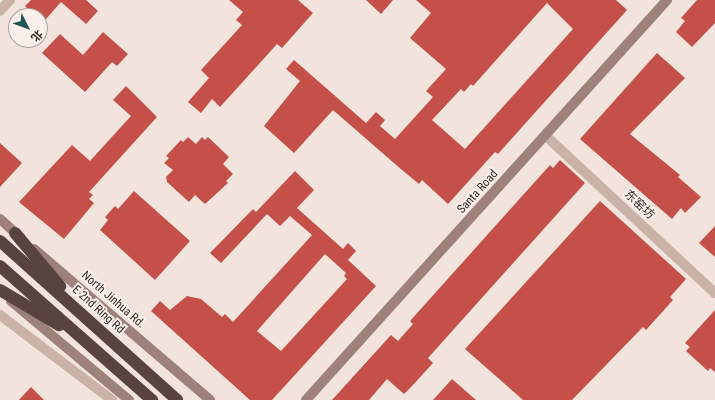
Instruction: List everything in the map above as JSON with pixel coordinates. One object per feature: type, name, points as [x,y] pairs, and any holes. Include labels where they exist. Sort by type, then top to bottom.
[{"type":"highway","points":[[15,233],[94,326]]},
{"type":"highway","name":"E 2nd Ring Rd","points":[[0,242],[177,400]]},
{"type":"highway","points":[[0,266],[152,400]]},
{"type":"highway","points":[[0,291],[83,338]]},
{"type":"street","points":[[0,11],[10,0]]},
{"type":"street","name":"Santa Road","points":[[306,400],[546,136],[667,0]]},
{"type":"street","name":"东窑坊","points":[[546,136],[715,292]]},
{"type":"street","name":"North Jinhua Rd.","points":[[0,220],[210,400]]},
{"type":"street","points":[[0,291],[129,400]]},
{"type":"street","points":[[0,315],[112,400]]},
{"type":"building","points":[[31,0],[86,0],[98,11],[86,24],[61,2],[48,17],[48,8],[27,8],[25,6]]},
{"type":"building","points":[[229,0],[298,0],[313,13],[282,48],[277,44],[220,107],[212,99],[201,113],[188,102],[209,78],[201,70],[242,25],[236,20],[243,12]]},
{"type":"building","points":[[366,0],[393,0],[381,14]]},
{"type":"building","points":[[416,0],[616,0],[627,10],[498,154],[495,152],[448,204],[422,180],[419,184],[333,110],[294,153],[264,126],[300,81],[286,69],[294,60],[366,123],[376,112],[385,120],[380,126],[395,139],[433,97],[426,91],[446,69],[410,38],[431,13]],"holes":[[[547,3],[573,29],[465,149],[432,120],[461,89],[464,92],[471,84],[473,86]]]},
{"type":"building","points":[[697,0],[715,0],[715,23],[692,47],[676,32],[685,21],[681,18]]},
{"type":"building","points":[[103,32],[128,54],[117,66],[112,62],[85,92],[42,53],[60,34],[83,55]]},
{"type":"building","points":[[657,53],[685,78],[630,134],[680,175],[678,177],[701,197],[685,213],[681,208],[672,219],[580,139]]},
{"type":"building","points":[[126,86],[157,117],[89,192],[93,195],[89,199],[94,203],[64,239],[19,202],[72,145],[90,161],[131,116],[113,100]]},
{"type":"building","points":[[188,137],[196,144],[202,137],[205,140],[208,137],[229,157],[223,164],[233,174],[226,181],[228,183],[205,204],[195,195],[189,202],[167,182],[166,177],[173,170],[164,163],[169,158],[166,156],[181,140],[183,142]]},
{"type":"building","points":[[0,143],[22,163],[0,187]]},
{"type":"building","points":[[560,160],[585,183],[428,358],[433,363],[412,386],[404,394],[387,379],[369,400],[332,400],[391,335],[398,341],[413,324],[410,321],[550,165],[553,168]]},
{"type":"building","points":[[295,171],[314,190],[297,208],[343,249],[348,243],[356,251],[348,260],[376,286],[272,400],[250,400],[151,311],[160,301],[170,310],[187,296],[201,299],[222,317],[225,314],[233,322],[312,235],[290,216],[280,226],[267,214],[221,263],[210,253],[253,209],[256,212]],"holes":[[[325,254],[346,273],[344,276],[347,279],[281,351],[257,331]]]},
{"type":"building","points":[[134,191],[190,241],[155,280],[100,230],[108,220],[105,217],[115,206],[118,209]]},
{"type":"building","points":[[600,201],[686,279],[670,297],[673,300],[646,330],[643,327],[572,400],[523,400],[465,349]]},
{"type":"building","points":[[715,226],[715,257],[699,243]]},
{"type":"building","points":[[715,310],[715,372],[710,368],[708,371],[686,351],[690,347],[685,343]]},
{"type":"building","points":[[452,379],[476,400],[433,400]]},
{"type":"building","points":[[31,387],[44,400],[19,400]]}]
